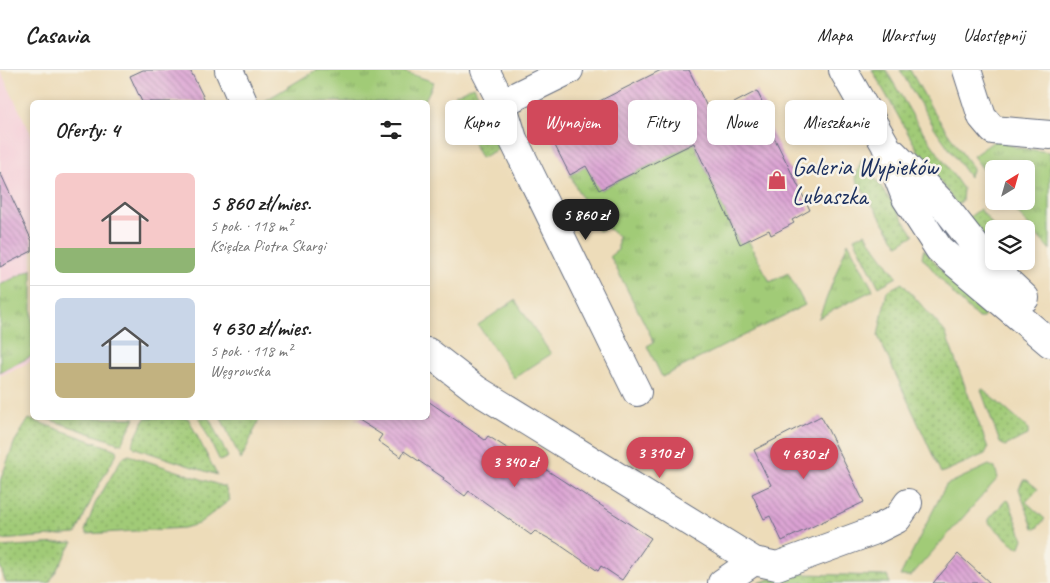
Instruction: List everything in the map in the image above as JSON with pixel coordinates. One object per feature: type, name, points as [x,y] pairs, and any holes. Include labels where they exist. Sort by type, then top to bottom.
[{"type":"street","points":[[230,70],[242,100]]},
{"type":"street","points":[[485,70],[500,100]]},
{"type":"street","points":[[508,100],[569,70]]},
{"type":"street","points":[[843,70],[860,100]]},
{"type":"street","points":[[967,70],[966,75],[982,117],[993,130],[1050,135]]},
{"type":"street","points":[[516,145],[636,392]]},
{"type":"street","points":[[885,145],[906,198],[939,249],[1050,344]]},
{"type":"street","points":[[886,145],[942,204],[992,267],[1050,320]]},
{"type":"street","points":[[430,354],[477,390],[754,561],[777,566],[874,531],[897,519],[908,503]]},
{"type":"street","points":[[722,583],[754,561]]},
{"type":"shaded area","points":[[0,70],[30,132],[30,362],[0,376]]},
{"type":"green space","points":[[316,70],[399,70],[434,82],[425,100],[266,100]]},
{"type":"green space","points":[[872,70],[886,70],[917,123],[963,189],[962,201],[957,205],[921,156]]},
{"type":"green space","points":[[900,70],[910,70],[933,111],[973,169],[969,177],[934,127]]},
{"type":"green space","points":[[474,86],[480,100],[452,100],[454,95]]},
{"type":"green space","points":[[997,139],[1018,148],[1050,152],[1050,250],[1035,233],[1035,220],[1024,220],[1015,210],[1035,210],[1035,160],[985,160],[985,172],[973,156]]},
{"type":"green space","points":[[475,145],[501,145],[502,147],[481,158]]},
{"type":"green space","points":[[690,145],[695,145],[739,243],[748,240],[770,282],[788,273],[805,305],[662,377],[647,346],[654,342],[610,256],[618,250],[618,236],[607,228],[598,231],[570,175],[586,166],[600,190]]},
{"type":"green space","points":[[862,159],[914,235],[898,245],[855,178]]},
{"type":"green space","points":[[980,209],[989,220],[985,220],[985,236],[967,219]]},
{"type":"green space","points":[[865,233],[897,277],[879,287],[854,238]]},
{"type":"green space","points":[[848,242],[873,290],[819,317]]},
{"type":"green space","points":[[924,249],[959,291],[985,316],[983,318],[978,318],[954,295],[922,257]]},
{"type":"green space","points":[[30,270],[30,357],[0,372],[0,285]]},
{"type":"green space","points":[[902,283],[945,332],[988,448],[985,454],[941,473],[878,336],[887,291]]},
{"type":"green space","points":[[515,300],[551,354],[514,378],[478,325]]},
{"type":"green space","points":[[983,389],[1028,429],[1028,435],[1005,446],[1000,443],[981,390]]},
{"type":"green space","points":[[29,419],[117,450],[76,534],[0,540],[0,481],[15,441]]},
{"type":"green space","points":[[51,420],[134,420],[121,444]]},
{"type":"green space","points":[[144,420],[189,420],[217,475],[135,448],[132,445]]},
{"type":"green space","points":[[200,420],[210,420],[228,457],[220,461]]},
{"type":"green space","points":[[222,420],[259,420],[241,460]]},
{"type":"green space","points":[[129,455],[225,487],[230,500],[198,524],[184,528],[87,534],[85,531],[95,504],[122,458]]},
{"type":"green space","points":[[989,465],[995,468],[998,478],[911,576],[900,576],[946,485]]},
{"type":"green space","points":[[1023,480],[1027,480],[1038,489],[1026,502],[1045,519],[1036,529],[1033,528],[1019,489]]},
{"type":"green space","points":[[1006,500],[1009,501],[1023,539],[1020,547],[1016,547],[989,523],[989,519]]},
{"type":"green space","points":[[73,542],[49,583],[6,583],[0,566],[0,547]]},
{"type":"green space","points":[[802,574],[887,576],[890,583],[758,583],[780,576]]},
{"type":"building","points":[[143,70],[190,70],[205,100],[141,100],[130,76]]},
{"type":"building","points":[[661,70],[689,70],[707,107],[707,145],[775,145],[775,139],[810,210],[792,220],[794,223],[771,235],[769,230],[740,244],[695,145],[697,145],[697,100],[628,100],[628,145],[690,145],[599,190],[586,166],[570,175],[555,145],[618,145],[618,100],[602,100]]},
{"type":"building","points":[[757,91],[761,100],[740,100]]},
{"type":"building","points":[[0,172],[30,237],[30,252],[0,267]]},
{"type":"building","points":[[430,402],[485,440],[488,436],[521,457],[522,455],[545,469],[651,538],[622,580],[601,566],[598,571],[557,543],[535,531],[531,535],[469,491],[465,496],[443,480],[444,478],[404,451],[401,457],[378,441],[382,435],[358,420],[430,420]]},
{"type":"building","points":[[821,416],[864,502],[782,541],[770,516],[764,519],[752,494],[771,485],[754,450]]},
{"type":"building","points":[[958,554],[990,583],[933,583]]},
{"type":"place","name":"Galeria Wypieków Lubaszka","points":[[777,180]]}]
